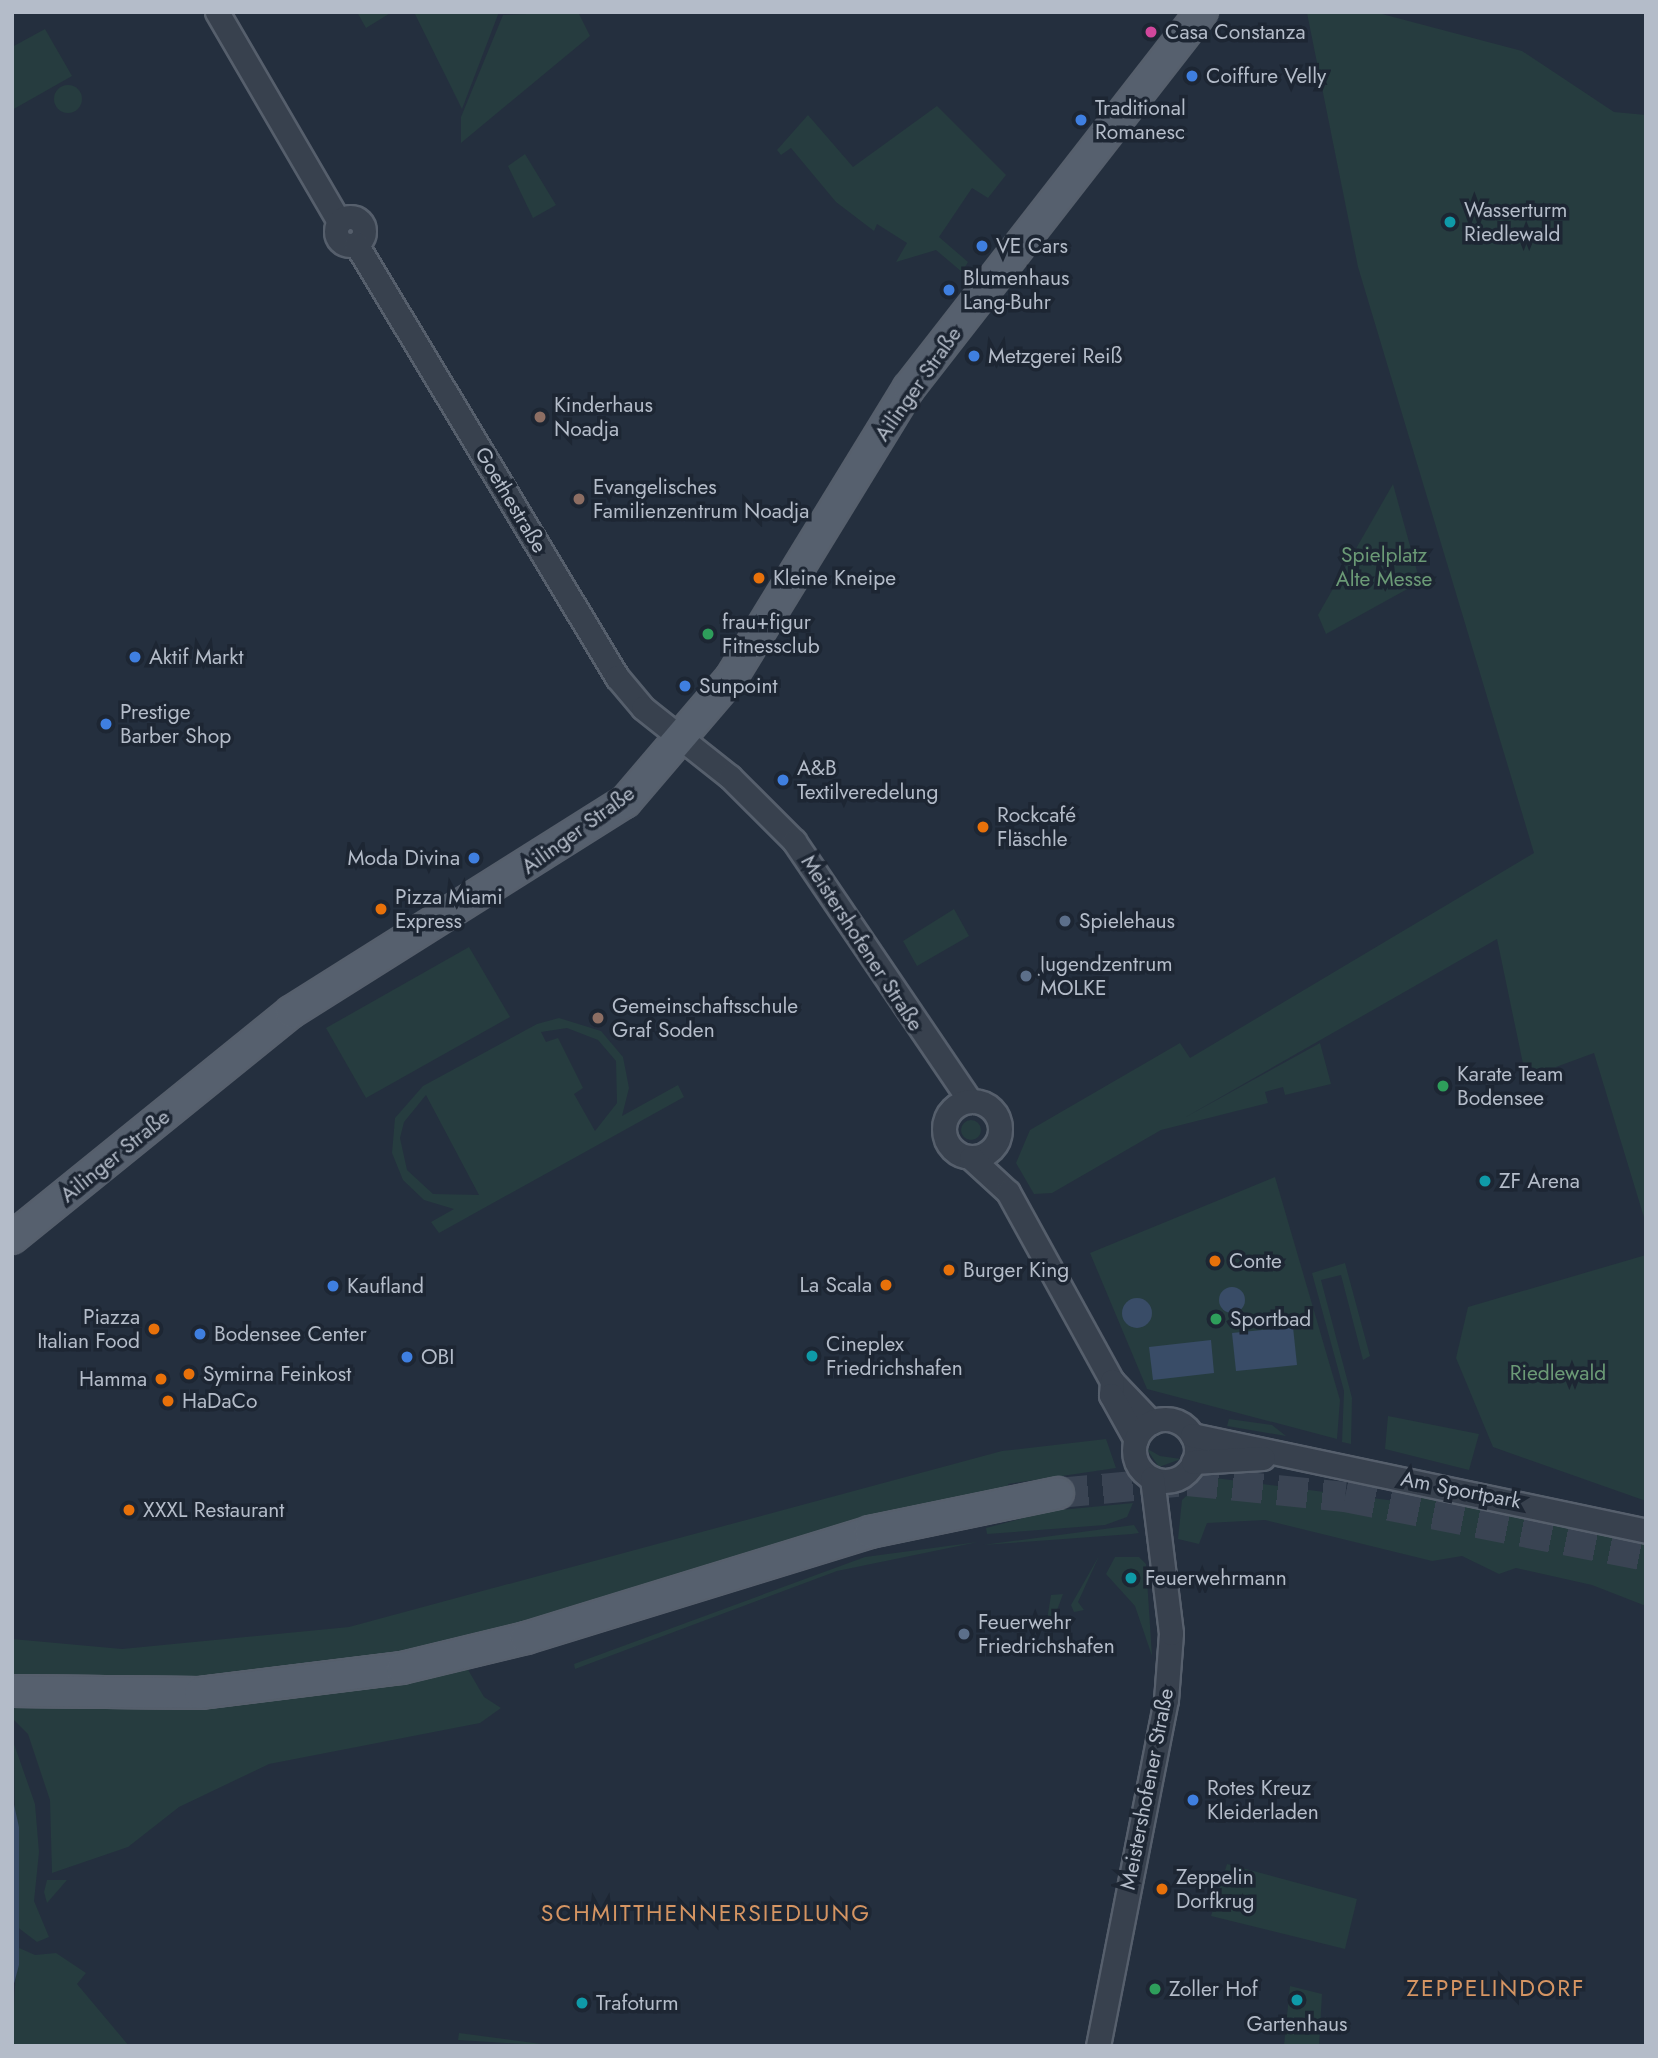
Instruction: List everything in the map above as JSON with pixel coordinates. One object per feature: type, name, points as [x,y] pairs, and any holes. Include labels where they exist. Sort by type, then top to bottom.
[{"type":"main road","name":"Ailinger Straße","points":[[12,1238],[291,1012],[625,802],[684,740],[731,678],[909,388],[1202,12]]},
{"type":"main road","points":[[12,1691],[200,1693],[402,1668],[526,1639],[894,1525],[1058,1493]]},
{"type":"street","name":"Goethestraße","points":[[216,12],[325,196],[344,220],[339,239],[356,244],[617,677],[684,740]]},
{"type":"street","name":"Meistershofener Straße","points":[[684,740],[730,777],[811,862],[942,1065],[961,1105]]},
{"type":"street","points":[[961,1105],[995,1112],[997,1142],[971,1157],[954,1151],[944,1137],[961,1105]]},
{"type":"street","name":"Meistershofener Straße","points":[[997,1142],[1008,1192],[1112,1381],[1144,1431],[1138,1464],[1163,1478],[1161,1531],[1171,1633],[1167,1700],[1098,2046]]},
{"type":"street","name":"Meistershofener Straße","points":[[971,1157],[1008,1192]]},
{"type":"street","points":[[1144,1431],[1170,1419],[1192,1435],[1193,1462],[1163,1478]]},
{"type":"street","name":"Am Sportpark","points":[[1192,1435],[1275,1456],[1646,1531]]},
{"type":"street","name":"Am Sportpark","points":[[1193,1462],[1275,1456]]},
{"type":"green space","points":[[357,12],[392,12],[366,28]]},
{"type":"green space","points":[[414,12],[499,12],[462,109]]},
{"type":"green space","points":[[578,12],[590,36],[461,143],[461,117],[503,15]]},
{"type":"green space","points":[[1307,13],[1382,14],[1522,51],[1614,112],[1646,115],[1646,1224],[1594,1053],[1526,1078],[1497,939],[1184,1118],[1320,1043],[1331,1084],[1285,1095],[1283,1087],[1265,1092],[1268,1103],[1161,1130],[1052,1193],[1034,1194],[1016,1163],[1030,1130],[1180,1043],[1190,1058],[1534,853],[1358,267]]},
{"type":"green space","points":[[45,29],[72,76],[12,110],[12,47]]},
{"type":"green space","points":[[68,85],[78,89],[82,99],[78,109],[68,113],[58,109],[54,99],[58,89]]},
{"type":"green space","points":[[937,106],[1006,175],[988,198],[972,188],[939,237],[968,262],[962,272],[936,250],[896,262],[907,243],[877,224],[874,231],[836,202],[791,148],[781,155],[777,150],[808,115],[853,167]]},
{"type":"green space","points":[[525,154],[556,205],[533,218],[508,166]]},
{"type":"green space","name":"Spielplatz Alte Messe","points":[[1393,484],[1420,582],[1326,634],[1318,615]]},
{"type":"green space","points":[[954,909],[969,936],[917,966],[903,941]]},
{"type":"green space","points":[[469,947],[510,1017],[366,1098],[326,1028]]},
{"type":"green space","points":[[559,1018],[601,1031],[623,1057],[629,1088],[622,1116],[678,1085],[684,1097],[439,1233],[431,1222],[454,1209],[424,1200],[403,1180],[392,1153],[395,1118],[423,1086],[537,1024]],"holes":[[[567,1028],[598,1040],[616,1061],[617,1103],[595,1131],[574,1094],[583,1088],[558,1038],[546,1042],[541,1032]],[[426,1095],[479,1195],[433,1194],[407,1170],[400,1138],[404,1122]]]},
{"type":"green space","points":[[971,1120],[978,1123],[981,1130],[978,1137],[971,1140],[964,1137],[961,1130],[964,1123]]},
{"type":"green space","name":"Sportbad","points":[[1275,1177],[1340,1400],[1337,1439],[1147,1389],[1090,1253]]},
{"type":"green space","name":"Riedlewald","points":[[1646,1255],[1646,1501],[1493,1447],[1456,1358],[1468,1307]]},
{"type":"green space","points":[[1345,1263],[1370,1356],[1363,1360],[1341,1275],[1321,1280],[1352,1398],[1351,1444],[1342,1442],[1344,1391],[1312,1273]]},
{"type":"green space","points":[[1388,1416],[1479,1434],[1469,1470],[1385,1449]]},
{"type":"green space","points":[[1229,1419],[1272,1425],[1286,1436],[1227,1426]]},
{"type":"green space","points":[[1106,1439],[1116,1468],[1008,1484],[1010,1490],[477,1638],[344,1666],[191,1681],[12,1679],[12,1639],[122,1649],[349,1627],[1002,1451]]},
{"type":"green space","points":[[1146,1448],[1160,1456],[1181,1459],[1159,1467]]},
{"type":"green space","points":[[1207,1477],[1419,1504],[1421,1497],[1646,1541],[1646,1606],[1592,1585],[1516,1568],[1499,1574],[1462,1556],[1432,1561],[1265,1520],[1207,1523],[1199,1544],[1178,1539],[1182,1500]]},
{"type":"green space","points":[[1133,1503],[1127,1517],[1105,1525],[987,1534],[986,1528],[1050,1511]]},
{"type":"green space","points":[[1134,1525],[1139,1533],[983,1545]]},
{"type":"green space","points":[[978,1542],[837,1571],[575,1669],[574,1664],[865,1557]]},
{"type":"green space","points":[[1099,1556],[1078,1602],[1084,1610],[1074,1612],[1071,1605]]},
{"type":"green space","points":[[1115,1557],[1139,1557],[1146,1564],[1152,1656],[1135,1606],[1106,1574]]},
{"type":"green space","points":[[1063,1594],[1053,1621],[1047,1620],[1051,1595]]},
{"type":"green space","points":[[467,1668],[484,1697],[501,1708],[480,1723],[269,1764],[179,1807],[128,1847],[52,1873],[50,1800],[28,1734],[12,1718],[15,1706],[158,1707]]},
{"type":"green space","points":[[14,1744],[35,1804],[39,1852],[34,1901],[49,1937],[37,1942],[16,1926]]},
{"type":"green space","points":[[1227,1864],[1357,1899],[1345,1949],[1211,1916]]},
{"type":"green space","points":[[47,1880],[67,1880],[47,1903],[44,1892]]},
{"type":"green space","points":[[17,1947],[35,1955],[56,1953],[86,1973],[77,1984],[129,2046],[12,2046]]},
{"type":"green space","points":[[1290,1986],[1322,1994],[1319,2046],[1284,2046]]},
{"type":"green space","points":[[459,2033],[556,2046],[458,2040]]},
{"type":"water","points":[[1232,1287],[1241,1291],[1245,1300],[1241,1309],[1232,1313],[1223,1309],[1219,1300],[1223,1291]]},
{"type":"water","points":[[1137,1298],[1148,1302],[1152,1313],[1148,1324],[1137,1328],[1126,1324],[1122,1313],[1126,1302]]},
{"type":"water","points":[[1293,1327],[1297,1365],[1236,1371],[1232,1333]]},
{"type":"water","points":[[1211,1340],[1214,1373],[1153,1380],[1149,1347]]},
{"type":"water","points":[[12,1796],[19,1827],[19,1965],[12,1991]]},
{"type":"tunnel","points":[[1058,1493],[1188,1481],[1345,1497],[1646,1556]]},
{"type":"place","name":"Casa Constanza","points":[[1151,32]]},
{"type":"place","name":"Coiffure Velly","points":[[1192,76]]},
{"type":"place","name":"Traditional Romanesc","points":[[1081,120]]},
{"type":"place","name":"Wasserturm Riedlewald","points":[[1450,222]]},
{"type":"place","name":"VE Cars","points":[[982,246]]},
{"type":"place","name":"Blumenhaus Lang-Buhr","points":[[949,290]]},
{"type":"place","name":"Metzgerei Reiß","points":[[974,356]]},
{"type":"place","name":"Kinderhaus Noadja","points":[[540,417]]},
{"type":"place","name":"Evangelisches Familienzentrum Noadja","points":[[579,499]]},
{"type":"place","name":"Kleine Kneipe","points":[[759,578]]},
{"type":"place","name":"frau+figur Fitnessclub","points":[[708,634]]},
{"type":"place","name":"Aktif Markt","points":[[135,657]]},
{"type":"place","name":"Sunpoint","points":[[685,686]]},
{"type":"place","name":"Prestige Barber Shop","points":[[106,724]]},
{"type":"place","name":"A&B Textilveredelung","points":[[783,780]]},
{"type":"place","name":"Rockcafé Fläschle","points":[[983,827]]},
{"type":"place","name":"Moda Divina","points":[[474,858]]},
{"type":"place","name":"Pizza Miami Express","points":[[381,909]]},
{"type":"place","name":"Spielehaus","points":[[1065,921]]},
{"type":"place","name":"Jugendzentrum MOLKE","points":[[1026,976]]},
{"type":"place","name":"Gemeinschaftsschule Graf Soden","points":[[598,1018]]},
{"type":"place","name":"Karate Team Bodensee","points":[[1443,1086]]},
{"type":"place","name":"ZF Arena","points":[[1485,1181]]},
{"type":"place","name":"Conte","points":[[1215,1261]]},
{"type":"place","name":"Burger King","points":[[949,1270]]},
{"type":"place","name":"La Scala","points":[[886,1285]]},
{"type":"place","name":"Kaufland","points":[[333,1286]]},
{"type":"place","name":"Sportbad","points":[[1216,1319]]},
{"type":"place","name":"Piazza Italian Food","points":[[154,1329]]},
{"type":"place","name":"Bodensee Center","points":[[200,1334]]},
{"type":"place","name":"Cineplex Friedrichshafen","points":[[812,1356]]},
{"type":"place","name":"OBI","points":[[407,1357]]},
{"type":"place","name":"Symirna Feinkost","points":[[189,1374]]},
{"type":"place","name":"Hamma","points":[[161,1379]]},
{"type":"place","name":"HaDaCo","points":[[168,1401]]},
{"type":"place","name":"XXXL Restaurant","points":[[129,1510]]},
{"type":"place","name":"Feuerwehrmann","points":[[1131,1578]]},
{"type":"place","name":"Feuerwehr Friedrichshafen","points":[[964,1634]]},
{"type":"place","name":"Rotes Kreuz Kleiderladen","points":[[1193,1800]]},
{"type":"place","name":"Zeppelin Dorfkrug","points":[[1162,1889]]},
{"type":"place","name":"Zoller Hof","points":[[1155,1989]]},
{"type":"place","name":"Gartenhaus","points":[[1297,2000]]},
{"type":"place","name":"Trafoturm","points":[[582,2003]]},
{"type":"district","name":"SCHMITTHENNERSIEDLUNG","points":[[706,1913]]},
{"type":"district","name":"ZEPPELINDORF","points":[[1496,1988]]}]
